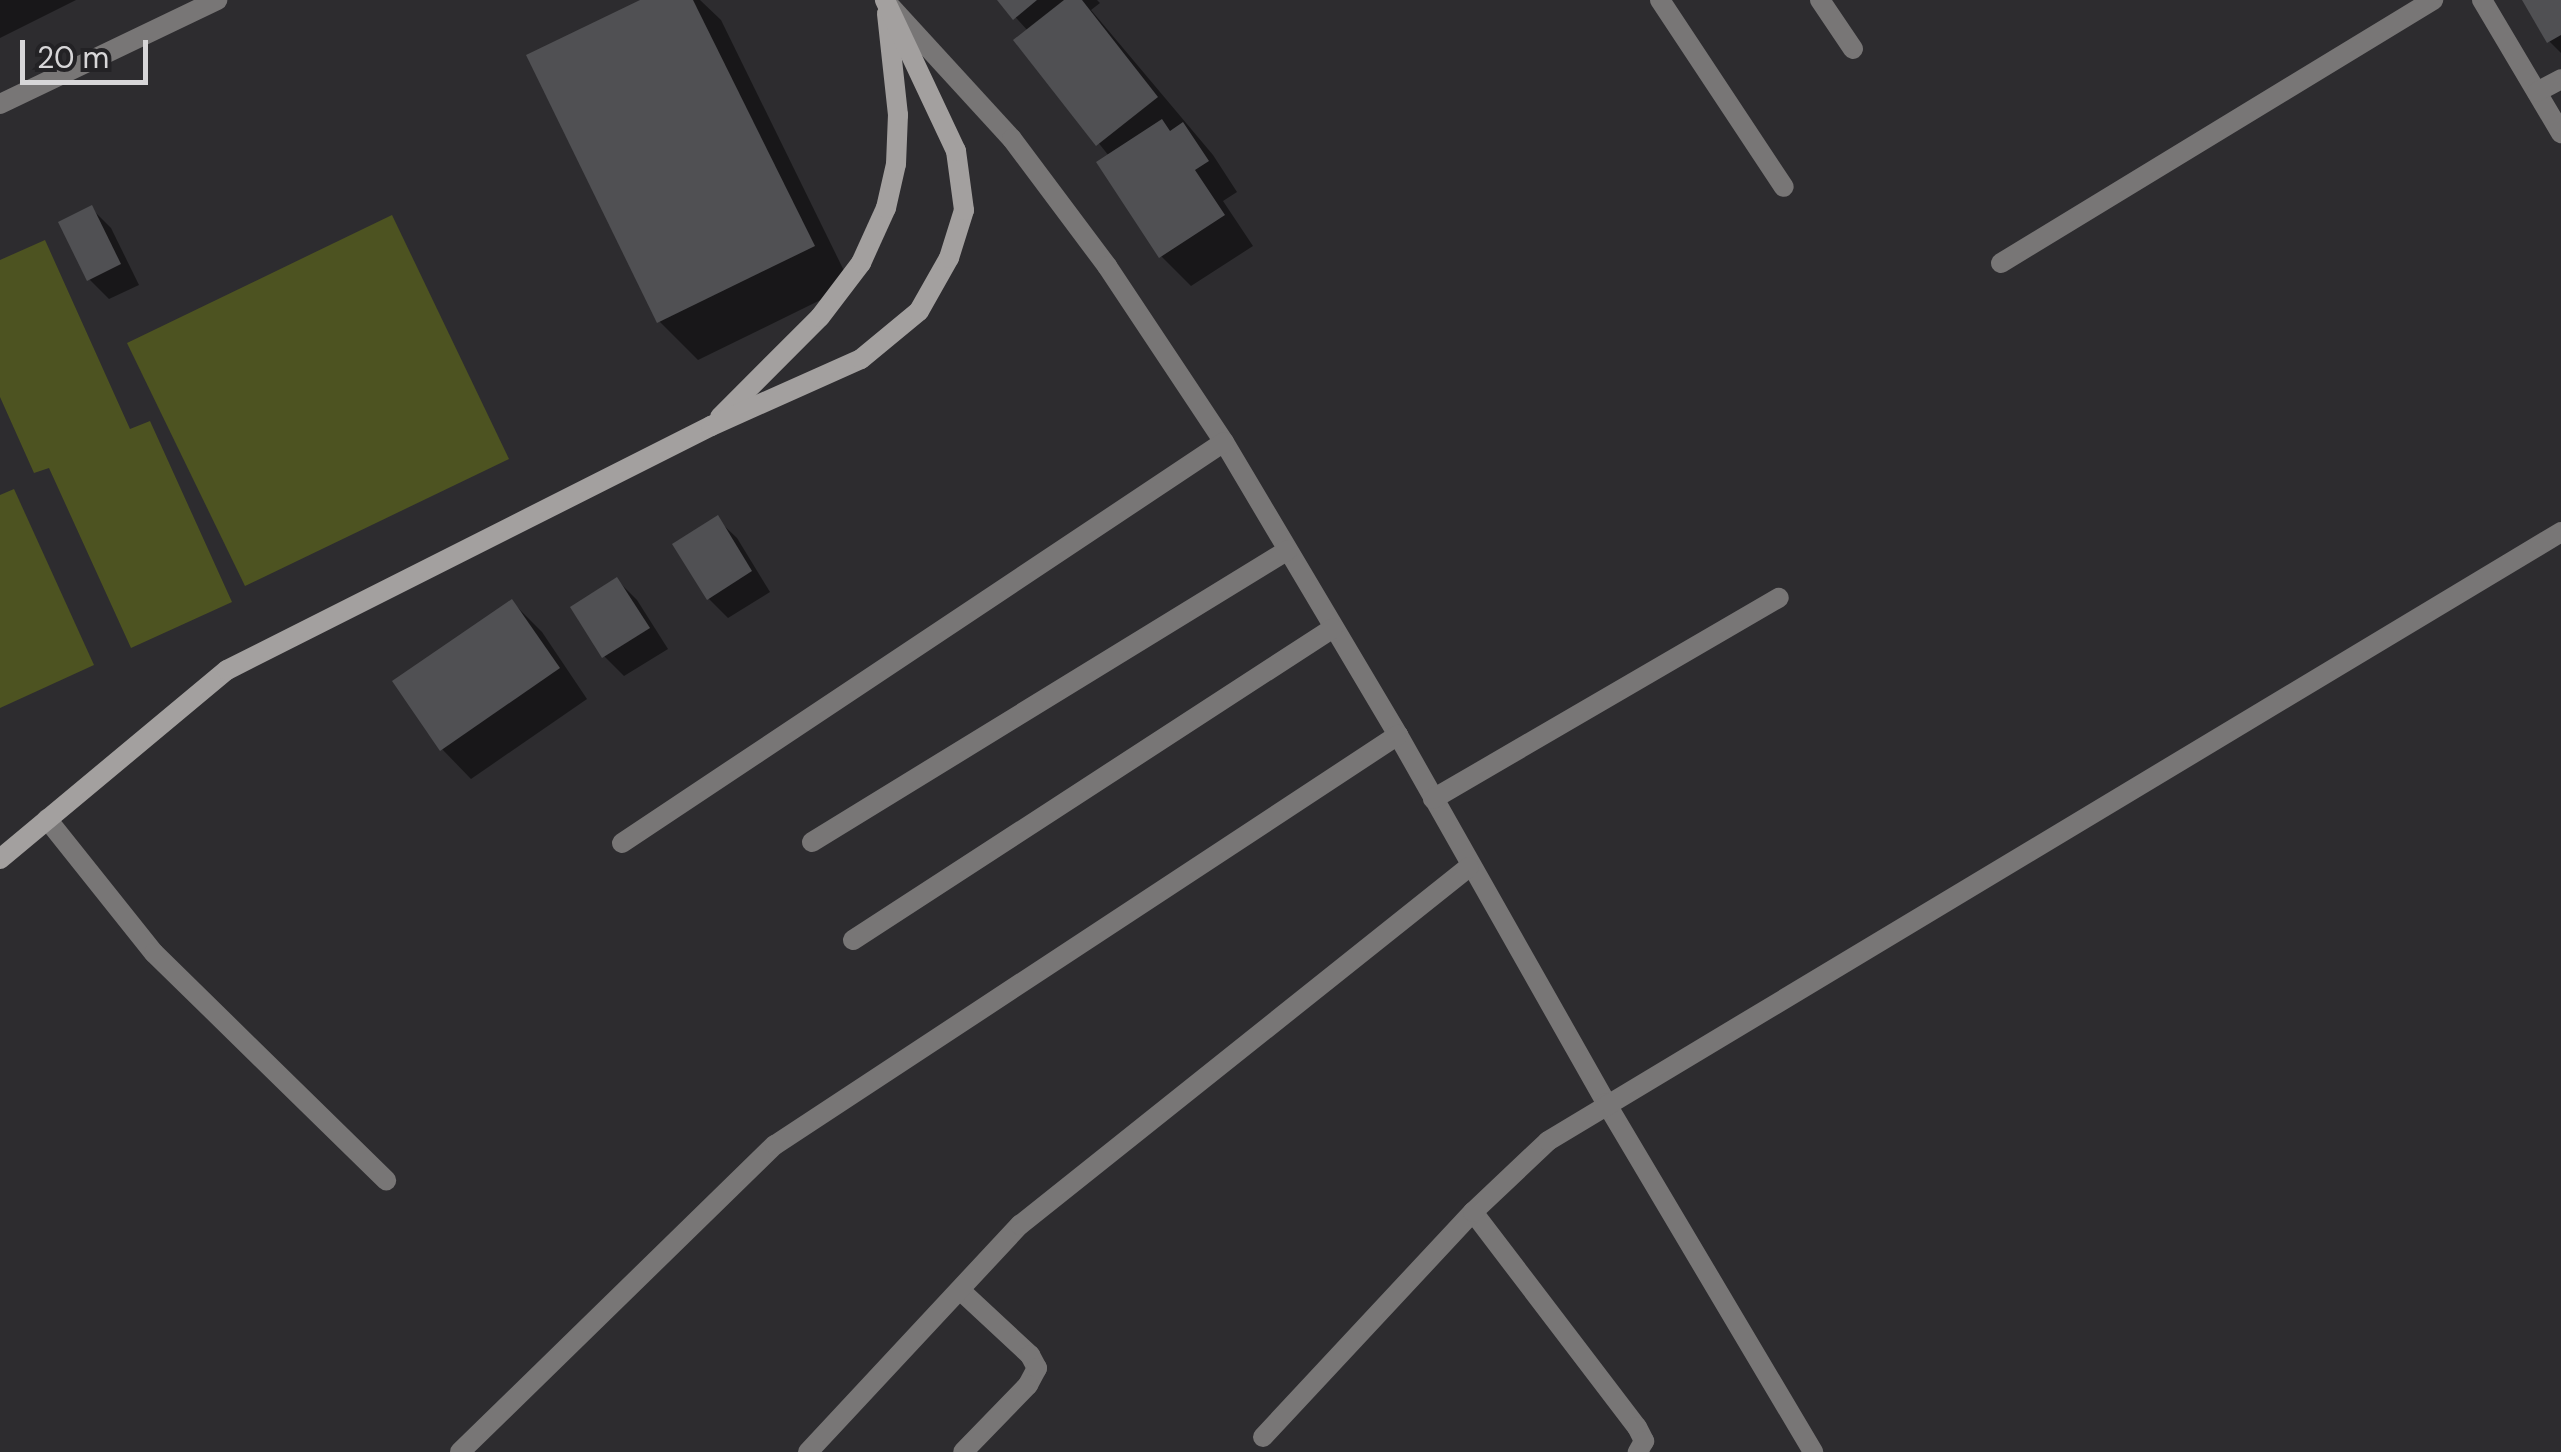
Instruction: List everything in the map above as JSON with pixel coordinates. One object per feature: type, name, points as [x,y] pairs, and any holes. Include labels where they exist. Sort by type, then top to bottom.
[{"type":"street","points":[[0,104],[217,0]]},
{"type":"street","points":[[1660,0],[1784,187]]},
{"type":"street","points":[[1820,0],[1853,50]]},
{"type":"street","points":[[2002,263],[2433,0]]},
{"type":"street","points":[[2482,0],[2561,133]]},
{"type":"street","points":[[711,426],[820,317],[861,263],[886,208],[896,164],[898,115],[885,1]]},
{"type":"street","points":[[0,859],[227,670],[711,426],[860,359],[918,310],[950,258],[964,210],[956,151],[885,1]]},
{"type":"street","points":[[885,1],[1012,140],[1107,266],[1224,442],[1398,735],[1606,1104],[1814,1452]]},
{"type":"street","points":[[2537,92],[2561,79]]},
{"type":"street","points":[[622,844],[1224,442]]},
{"type":"street","points":[[1263,1437],[1473,1212],[1548,1141],[2561,532]]},
{"type":"street","points":[[812,842],[1288,550]]},
{"type":"street","points":[[1433,799],[1779,598]]},
{"type":"street","points":[[854,940],[1333,628]]},
{"type":"street","points":[[460,1452],[775,1145],[1398,735]]},
{"type":"street","points":[[47,819],[154,953],[386,1180]]},
{"type":"street","points":[[808,1452],[1020,1225],[1469,867]]},
{"type":"street","points":[[1473,1212],[1637,1427],[1644,1440],[1638,1452]]},
{"type":"street","points":[[960,1290],[1030,1355],[1037,1368],[1028,1385],[962,1452]]},
{"type":"green space","points":[[392,215],[509,459],[245,586],[127,343]]},
{"type":"green space","points":[[45,240],[130,429],[150,421],[232,602],[131,648],[49,468],[34,473],[0,397],[0,260]]},
{"type":"green space","points":[[14,489],[94,665],[0,708],[0,495]]},
{"type":"building","points":[[640,0],[693,0],[815,246],[657,323],[526,55]]},
{"type":"building","points":[[997,0],[1037,0],[1013,20]]},
{"type":"building","points":[[1064,0],[1082,0],[1158,97],[1096,146],[1013,40]]},
{"type":"building","points":[[2522,0],[2561,0],[2561,35],[2547,43]]},
{"type":"building","points":[[1162,119],[1170,131],[1183,122],[1209,161],[1195,170],[1225,215],[1159,258],[1096,162]]},
{"type":"building","points":[[92,205],[121,264],[87,281],[58,222]]},
{"type":"building","points":[[718,515],[752,571],[707,600],[672,544]]},
{"type":"building","points":[[617,577],[650,628],[602,658],[570,607]]},
{"type":"building","points":[[512,599],[560,668],[440,751],[392,681]]}]
